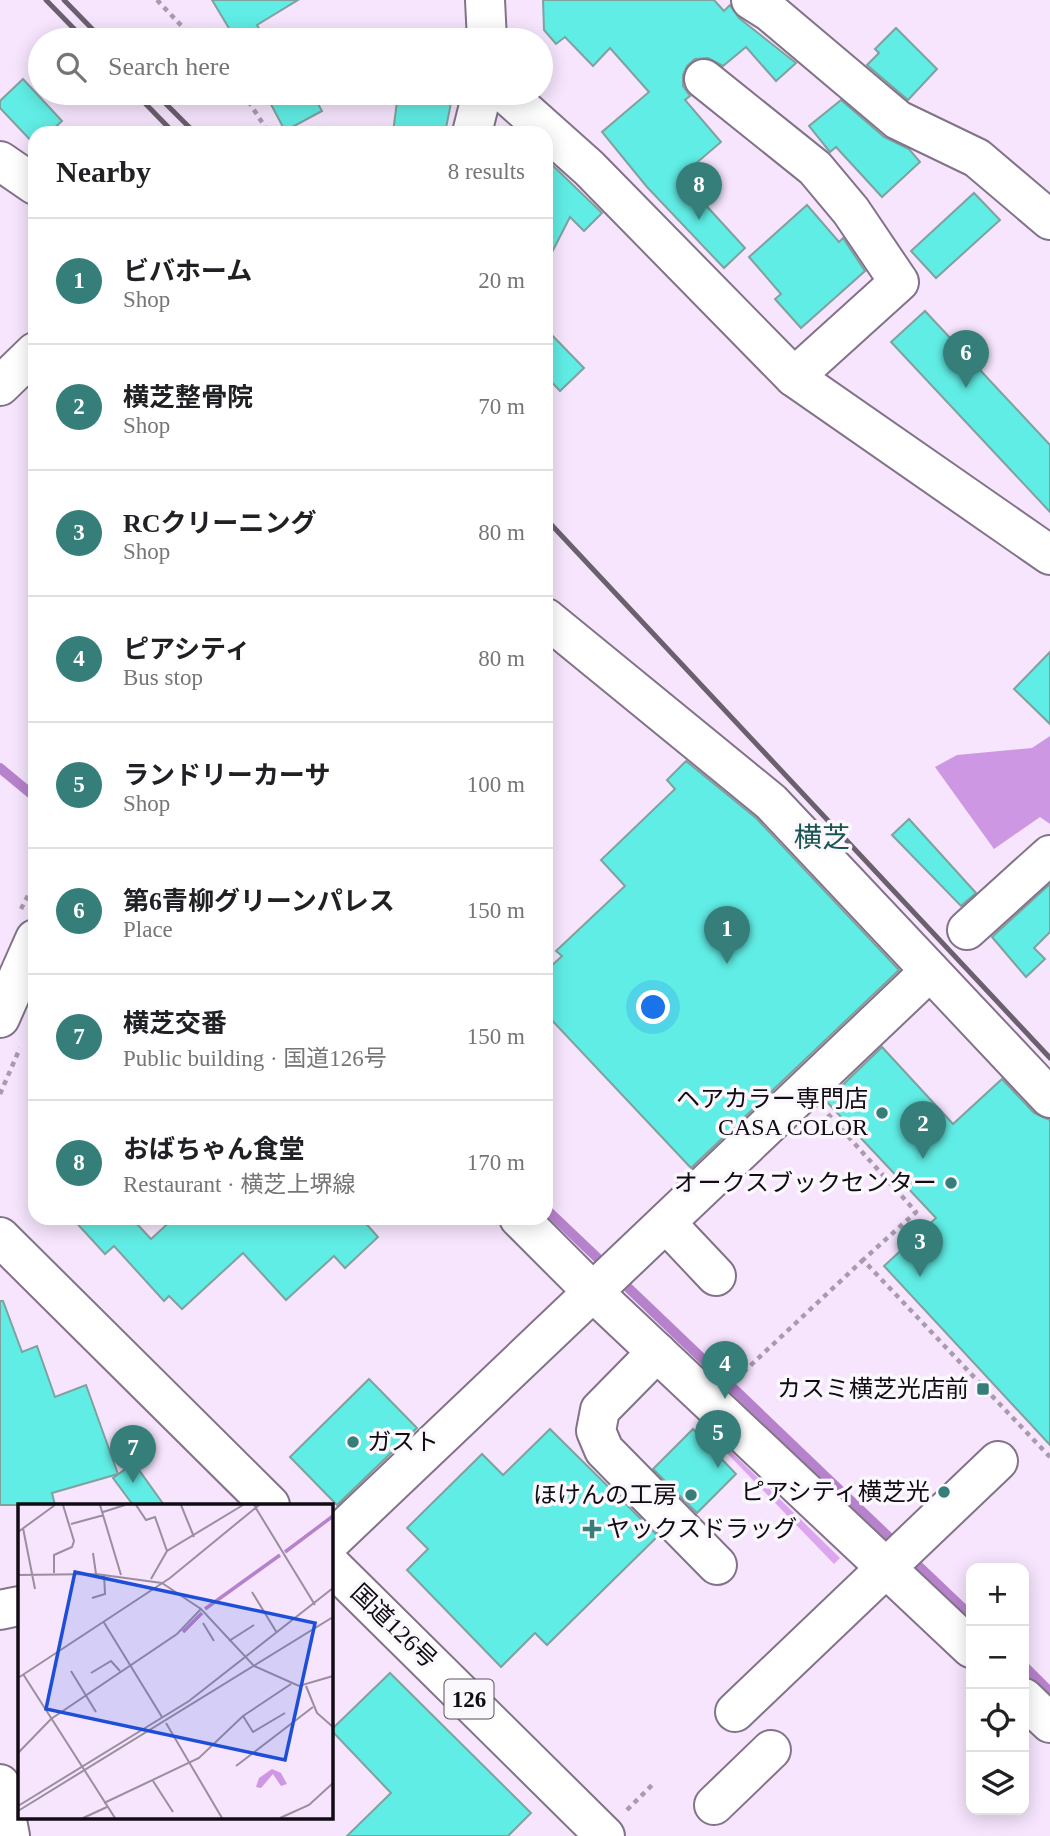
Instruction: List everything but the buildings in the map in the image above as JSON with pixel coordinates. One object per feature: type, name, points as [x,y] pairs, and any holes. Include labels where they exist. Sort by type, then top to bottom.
[{"type":"main road","points":[[485,0],[486,28]]},
{"type":"main road","points":[[751,0],[798,34],[898,120],[977,158],[1050,219]]},
{"type":"main road","points":[[704,79],[816,168],[851,211],[899,282],[794,377]]},
{"type":"main road","points":[[474,126],[479,105]]},
{"type":"main road","points":[[518,105],[542,126]]},
{"type":"main road","points":[[553,136],[589,168],[794,377],[1050,555]]},
{"type":"main road","points":[[0,161],[28,180]]},
{"type":"main road","points":[[0,386],[28,359]]},
{"type":"main road","points":[[553,624],[771,802],[1050,1098]]},
{"type":"main road","points":[[967,930],[1050,855]]},
{"type":"main road","points":[[13,1027],[28,967]]},
{"type":"main road","points":[[332,1540],[930,971]]},
{"type":"main road","points":[[666,1223],[716,1276]]},
{"type":"main road","points":[[526,1225],[657,1352],[898,1557],[966,1642]]},
{"type":"main road","points":[[0,1237],[269,1504]]},
{"type":"main road","points":[[657,1352],[600,1410],[596,1431],[604,1450],[717,1565]]},
{"type":"main road","points":[[735,1712],[998,1461]]},
{"type":"main road","name":"国道126号","points":[[332,1566],[612,1827]]},
{"type":"main road","points":[[0,1610],[18,1606]]},
{"type":"main road","points":[[1029,1703],[1050,1723]]},
{"type":"main road","points":[[714,1805],[771,1750]]},
{"type":"main road","points":[[0,1784],[10,1836]]},
{"type":"path","points":[[158,0],[184,28]]},
{"type":"path","points":[[251,105],[264,126]]},
{"type":"path","points":[[0,1094],[13,1027]]},
{"type":"path","points":[[736,1379],[916,1212],[823,1108]]},
{"type":"path","points":[[863,1261],[1050,1457]]},
{"type":"path","points":[[612,1827],[653,1784]]},
{"type":"shaded area","points":[[1050,736],[1050,824],[1040,817],[994,849],[935,767],[957,755],[1032,748]]},
{"type":"shaded area","points":[[702,1423],[840,1558],[834,1564],[700,1425]]},
{"type":"waterway","points":[[0,768],[28,791]]},
{"type":"waterway","points":[[553,1216],[607,1267]]},
{"type":"waterway","points":[[618,1278],[898,1546]]},
{"type":"waterway","points":[[908,1556],[966,1611]]},
{"type":"waterway","points":[[1029,1671],[1050,1692]]},
{"type":"railway","points":[[46,0],[73,28]]},
{"type":"railway","points":[[64,0],[91,28]]},
{"type":"railway","points":[[147,105],[167,126]]},
{"type":"railway","points":[[167,105],[188,126]]},
{"type":"railway","points":[[553,526],[1050,1058]]},
{"type":"place","name":"おばちゃん食堂","points":[[699,220]]},
{"type":"place","name":"第6青柳グリーンパレス","points":[[966,388]]},
{"type":"place","name":"ビバホーム","points":[[727,964]]},
{"type":"place","name":"ヘアカラー専門店 CASA COLOR","points":[[882,1113]]},
{"type":"place","name":"横芝整骨院","points":[[923,1159]]},
{"type":"place","name":"オークスブックセンター","points":[[951,1183]]},
{"type":"place","name":"RCクリーニング","points":[[920,1277]]},
{"type":"place","name":"カスミ横芝光店前","points":[[983,1389]]},
{"type":"place","name":"ピアシティ","points":[[725,1399]]},
{"type":"place","name":"ガスト","points":[[353,1442]]},
{"type":"place","name":"ランドリーカーサ","points":[[718,1468]]},
{"type":"place","name":"横芝交番","points":[[133,1483]]},
{"type":"place","name":"ピアシティ横芝光","points":[[944,1492]]},
{"type":"place","name":"ほけんの工房","points":[[691,1495]]},
{"type":"place","name":"ヤックスドラッグ","points":[[592,1529]]},
{"type":"district","name":"横芝","points":[[822,837]]}]
